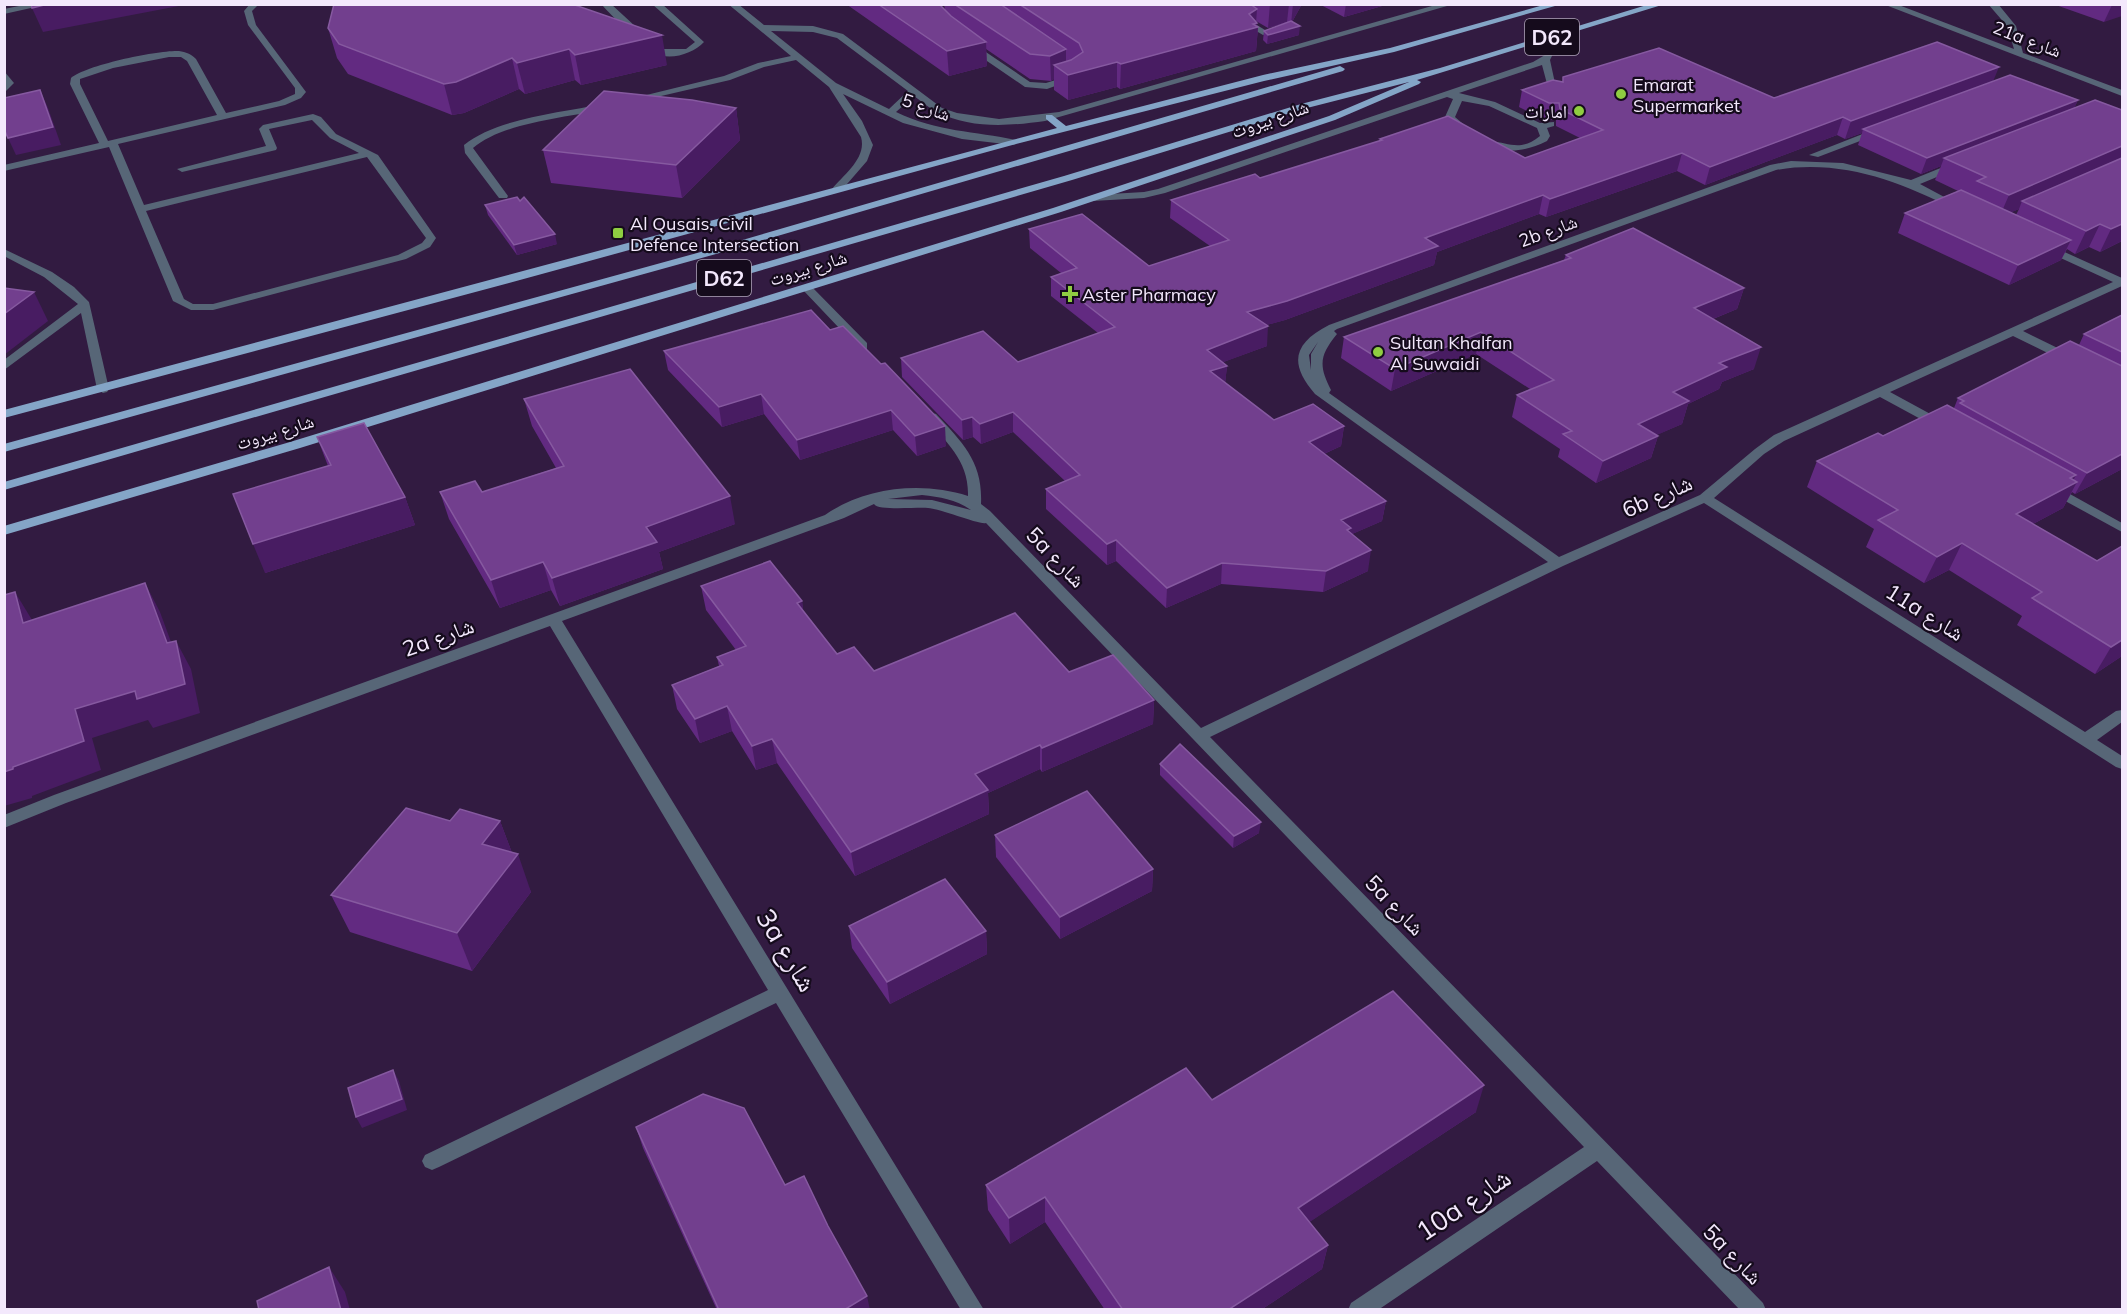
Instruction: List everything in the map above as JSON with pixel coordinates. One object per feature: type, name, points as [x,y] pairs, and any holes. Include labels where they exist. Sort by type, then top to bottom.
[{"type":"main road","name":"شارع بيروت","points":[[4,448],[700,255],[1278,88],[1391,50],[1558,4]]},
{"type":"main road","name":"شارع بيروت","points":[[4,486],[1068,178],[1304,106],[1443,70],[1661,4]]},
{"type":"main road","name":"شارع بيروت","points":[[4,414],[1013,142],[1285,72],[1391,50]]},
{"type":"main road","name":"شارع بيروت","points":[[4,531],[295,445],[1093,198],[1332,118],[1443,70]]},
{"type":"main road","points":[[1049,117],[1064,129]]},
{"type":"street","points":[[4,12],[45,4]]},
{"type":"street","points":[[252,25],[248,11],[255,4]]},
{"type":"street","points":[[605,4],[657,51],[678,53],[697,47],[700,42],[697,38],[656,4]]},
{"type":"street","points":[[733,6],[745,4]]},
{"type":"street","points":[[1215,4],[1266,33]]},
{"type":"street","points":[[760,28],[813,29],[840,36],[939,110],[955,117],[978,122],[1003,123],[1049,117],[1450,4]]},
{"type":"street","name":"21a شارع","points":[[1887,4],[2122,93]]},
{"type":"street","points":[[1992,4],[2015,30],[2019,53]]},
{"type":"street","name":"شارع 5","points":[[733,6],[833,85],[906,121],[938,131],[1013,142]]},
{"type":"street","points":[[4,168],[291,100],[301,92],[239,9]]},
{"type":"street","points":[[1253,38],[1277,30]]},
{"type":"street","points":[[1556,95],[1547,73],[1546,60],[1558,35]]},
{"type":"street","points":[[958,38],[1028,85],[1047,86],[1070,79],[1076,75],[1074,71]]},
{"type":"street","points":[[183,170],[269,149],[273,145],[265,132],[266,127],[309,117],[318,119],[333,136],[369,154],[379,163],[431,238],[426,246],[416,252],[392,259],[213,307],[191,308],[179,301],[141,209],[75,81],[76,78],[88,72],[171,54],[189,57],[223,117]]},
{"type":"street","points":[[502,196],[468,147],[472,140],[483,135],[720,80],[761,65],[796,57]]},
{"type":"street","points":[[1093,198],[1144,195],[1161,190],[1546,60]]},
{"type":"street","points":[[4,74],[9,84],[4,90]]},
{"type":"street","name":"شارع 5","points":[[833,85],[858,121],[868,145],[863,159],[837,189]]},
{"type":"street","points":[[890,113],[913,91]]},
{"type":"street","points":[[1443,94],[1459,96],[1492,104],[1546,125],[1544,139],[1515,149],[1496,147],[1455,123],[1450,117],[1459,96]]},
{"type":"street","points":[[1814,155],[1890,127]]},
{"type":"street","points":[[141,209],[369,154]]},
{"type":"street","name":"2b شارع","points":[[1760,172],[1782,160],[1795,156],[1814,155],[1872,166],[1910,184]]},
{"type":"street","points":[[1910,184],[1965,162]]},
{"type":"street","name":"2b شارع","points":[[1558,563],[1341,406],[1317,378],[1316,356],[1323,341],[1348,323],[1760,172],[1789,164],[1827,163],[1867,169],[1910,184]]},
{"type":"street","points":[[1910,184],[1968,211]]},
{"type":"street","points":[[2039,244],[2122,282]]},
{"type":"street","points":[[6,254],[73,290],[85,304],[103,389]]},
{"type":"street","name":"6b شارع","points":[[1198,736],[1558,563],[1705,498],[1721,488],[1763,447],[2122,282]]},
{"type":"street","points":[[807,288],[872,356]]},
{"type":"street","points":[[4,366],[85,304]]},
{"type":"street","points":[[2013,331],[2083,366]]},
{"type":"street","points":[[1882,393],[1956,434]]},
{"type":"street","points":[[922,406],[971,465],[975,490],[974,504]]},
{"type":"street","points":[[2039,481],[2122,528]]},
{"type":"street","name":"2a شارع","points":[[831,517],[854,504],[900,492],[928,490],[955,496],[974,504],[988,515],[1002,533]]},
{"type":"street","name":"11a شارع","points":[[1705,498],[2122,763]]},
{"type":"street","name":"2a شارع","points":[[4,822],[60,799],[831,517],[880,504],[926,502],[969,513],[1002,533]]},
{"type":"street","name":"5a شارع","points":[[1002,533],[1755,1310]]},
{"type":"street","name":"3a شارع","points":[[553,619],[973,1310]]},
{"type":"street","points":[[2087,739],[2122,714]]},
{"type":"street","name":"2a شارع","points":[[4,831],[60,799]]},
{"type":"street","points":[[432,1161],[781,992]]},
{"type":"street","name":"10a شارع","points":[[1359,1310],[1600,1148]]},
{"type":"building","points":[[31,4],[48,4],[32,8]]},
{"type":"building","points":[[334,4],[572,4],[662,35],[575,55],[569,49],[517,63],[512,58],[456,82],[444,84],[339,44],[328,28]]},
{"type":"building","points":[[878,4],[939,4],[986,42],[947,51]]},
{"type":"building","points":[[954,4],[1000,4],[1066,49],[1050,56],[1030,54]]},
{"type":"building","points":[[1019,4],[1250,4],[1257,9],[1249,14],[1257,23],[1253,24],[1258,27],[1121,64],[1117,62],[1068,75],[1054,65],[1071,60],[1083,52],[1079,43]]},
{"type":"building","points":[[1291,21],[1300,26],[1268,35],[1264,31]]},
{"type":"building","points":[[1937,42],[1999,67],[1851,121],[1843,117],[1710,167],[1682,153],[1550,199],[1543,195],[1425,238],[1438,246],[1287,301],[1247,312],[1268,326],[1207,350],[1227,366],[1210,371],[1274,420],[1313,404],[1344,426],[1309,442],[1386,501],[1341,520],[1351,528],[1347,530],[1371,550],[1326,571],[1222,563],[1167,588],[1116,540],[1107,544],[1046,489],[1080,475],[1013,412],[980,424],[972,417],[962,420],[901,358],[983,331],[1018,362],[1115,327],[1051,277],[1077,268],[1029,229],[1082,214],[1149,266],[1229,240],[1171,200],[1255,174],[1260,178],[1382,140],[1380,139],[1448,116],[1525,158],[1603,130],[1560,109],[1559,103],[1549,103],[1522,90],[1553,80],[1563,82],[1563,77],[1659,48],[1774,98]]},
{"type":"building","points":[[2010,75],[2078,100],[1927,158],[1863,129]]},
{"type":"building","points":[[40,90],[53,127],[8,138],[4,129],[4,98]]},
{"type":"building","points":[[604,91],[692,100],[736,108],[676,165],[543,150]]},
{"type":"building","points":[[2095,100],[2122,110],[2122,146],[2009,195],[1977,181],[1986,177],[1944,158]]},
{"type":"building","points":[[2122,158],[2122,224],[2111,229],[2100,224],[2086,231],[2022,201]]},
{"type":"building","points":[[1961,190],[2071,240],[2018,265],[1905,213]]},
{"type":"building","points":[[517,197],[520,201],[524,197],[555,234],[514,245],[485,205]]},
{"type":"building","points":[[1633,228],[1744,288],[1694,308],[1761,347],[1719,363],[1727,367],[1673,392],[1689,401],[1638,424],[1658,436],[1603,461],[1563,434],[1572,431],[1517,395],[1554,380],[1481,332],[1395,369],[1344,337],[1571,258],[1566,255]]},
{"type":"building","points":[[4,288],[34,292],[4,314]]},
{"type":"building","points":[[811,310],[830,330],[843,326],[881,364],[885,363],[945,426],[915,436],[891,410],[797,440],[761,394],[719,407],[664,351]]},
{"type":"building","points":[[2122,315],[2122,352],[2084,334]]},
{"type":"building","points":[[2070,341],[2122,366],[2122,454],[2087,473],[1960,403],[1964,401],[1958,398]]},
{"type":"building","points":[[630,369],[730,496],[646,527],[657,542],[552,578],[543,562],[491,580],[440,492],[475,481],[482,492],[564,466],[524,399]]},
{"type":"building","points":[[1947,405],[2076,475],[2070,478],[2077,482],[2016,514],[2097,561],[2122,546],[2122,640],[2111,647],[2032,598],[2042,592],[1962,543],[1937,557],[1878,520],[1898,510],[1817,461],[1878,433],[1883,436]]},
{"type":"building","points":[[364,423],[405,497],[253,544],[233,494],[331,465],[317,437]]},
{"type":"building","points":[[770,561],[802,601],[797,603],[837,654],[854,647],[874,671],[1015,613],[1069,672],[1113,655],[1154,700],[1042,748],[1040,745],[975,774],[988,790],[851,852],[772,739],[752,746],[727,706],[695,719],[672,685],[723,665],[717,657],[746,646],[701,586]]},
{"type":"building","points":[[145,583],[167,643],[176,641],[185,684],[137,699],[135,691],[75,709],[84,741],[4,772],[4,595],[15,592],[23,623]]},
{"type":"building","points":[[1180,744],[1261,822],[1234,836],[1160,764]]},
{"type":"building","points":[[1087,791],[1153,869],[1060,917],[995,835]]},
{"type":"building","points":[[406,808],[450,821],[460,809],[500,821],[482,844],[518,854],[457,933],[331,895]]},
{"type":"building","points":[[945,879],[986,931],[887,982],[849,926]]},
{"type":"building","points":[[1393,991],[1484,1085],[1298,1208],[1328,1245],[1228,1310],[1123,1310],[1045,1197],[1009,1218],[986,1185],[1186,1068],[1212,1100]]},
{"type":"building","points":[[393,1070],[402,1099],[356,1117],[348,1088]]},
{"type":"building","points":[[703,1094],[744,1108],[785,1185],[804,1176],[828,1226],[867,1296],[844,1310],[719,1310],[636,1127]]},
{"type":"building","points":[[329,1267],[341,1310],[259,1310],[257,1301]]},
{"type":"place","name":"Emarat Supermarket","points":[[1621,94]]},
{"type":"place","name":"امارات","points":[[1579,111]]},
{"type":"place","name":"Al Qusais, Civil Defence Intersection","points":[[618,233]]},
{"type":"place","name":"Aster Pharmacy","points":[[1070,294]]},
{"type":"place","name":"Sultan Khalfan Al Suwaidi","points":[[1378,352]]}]
